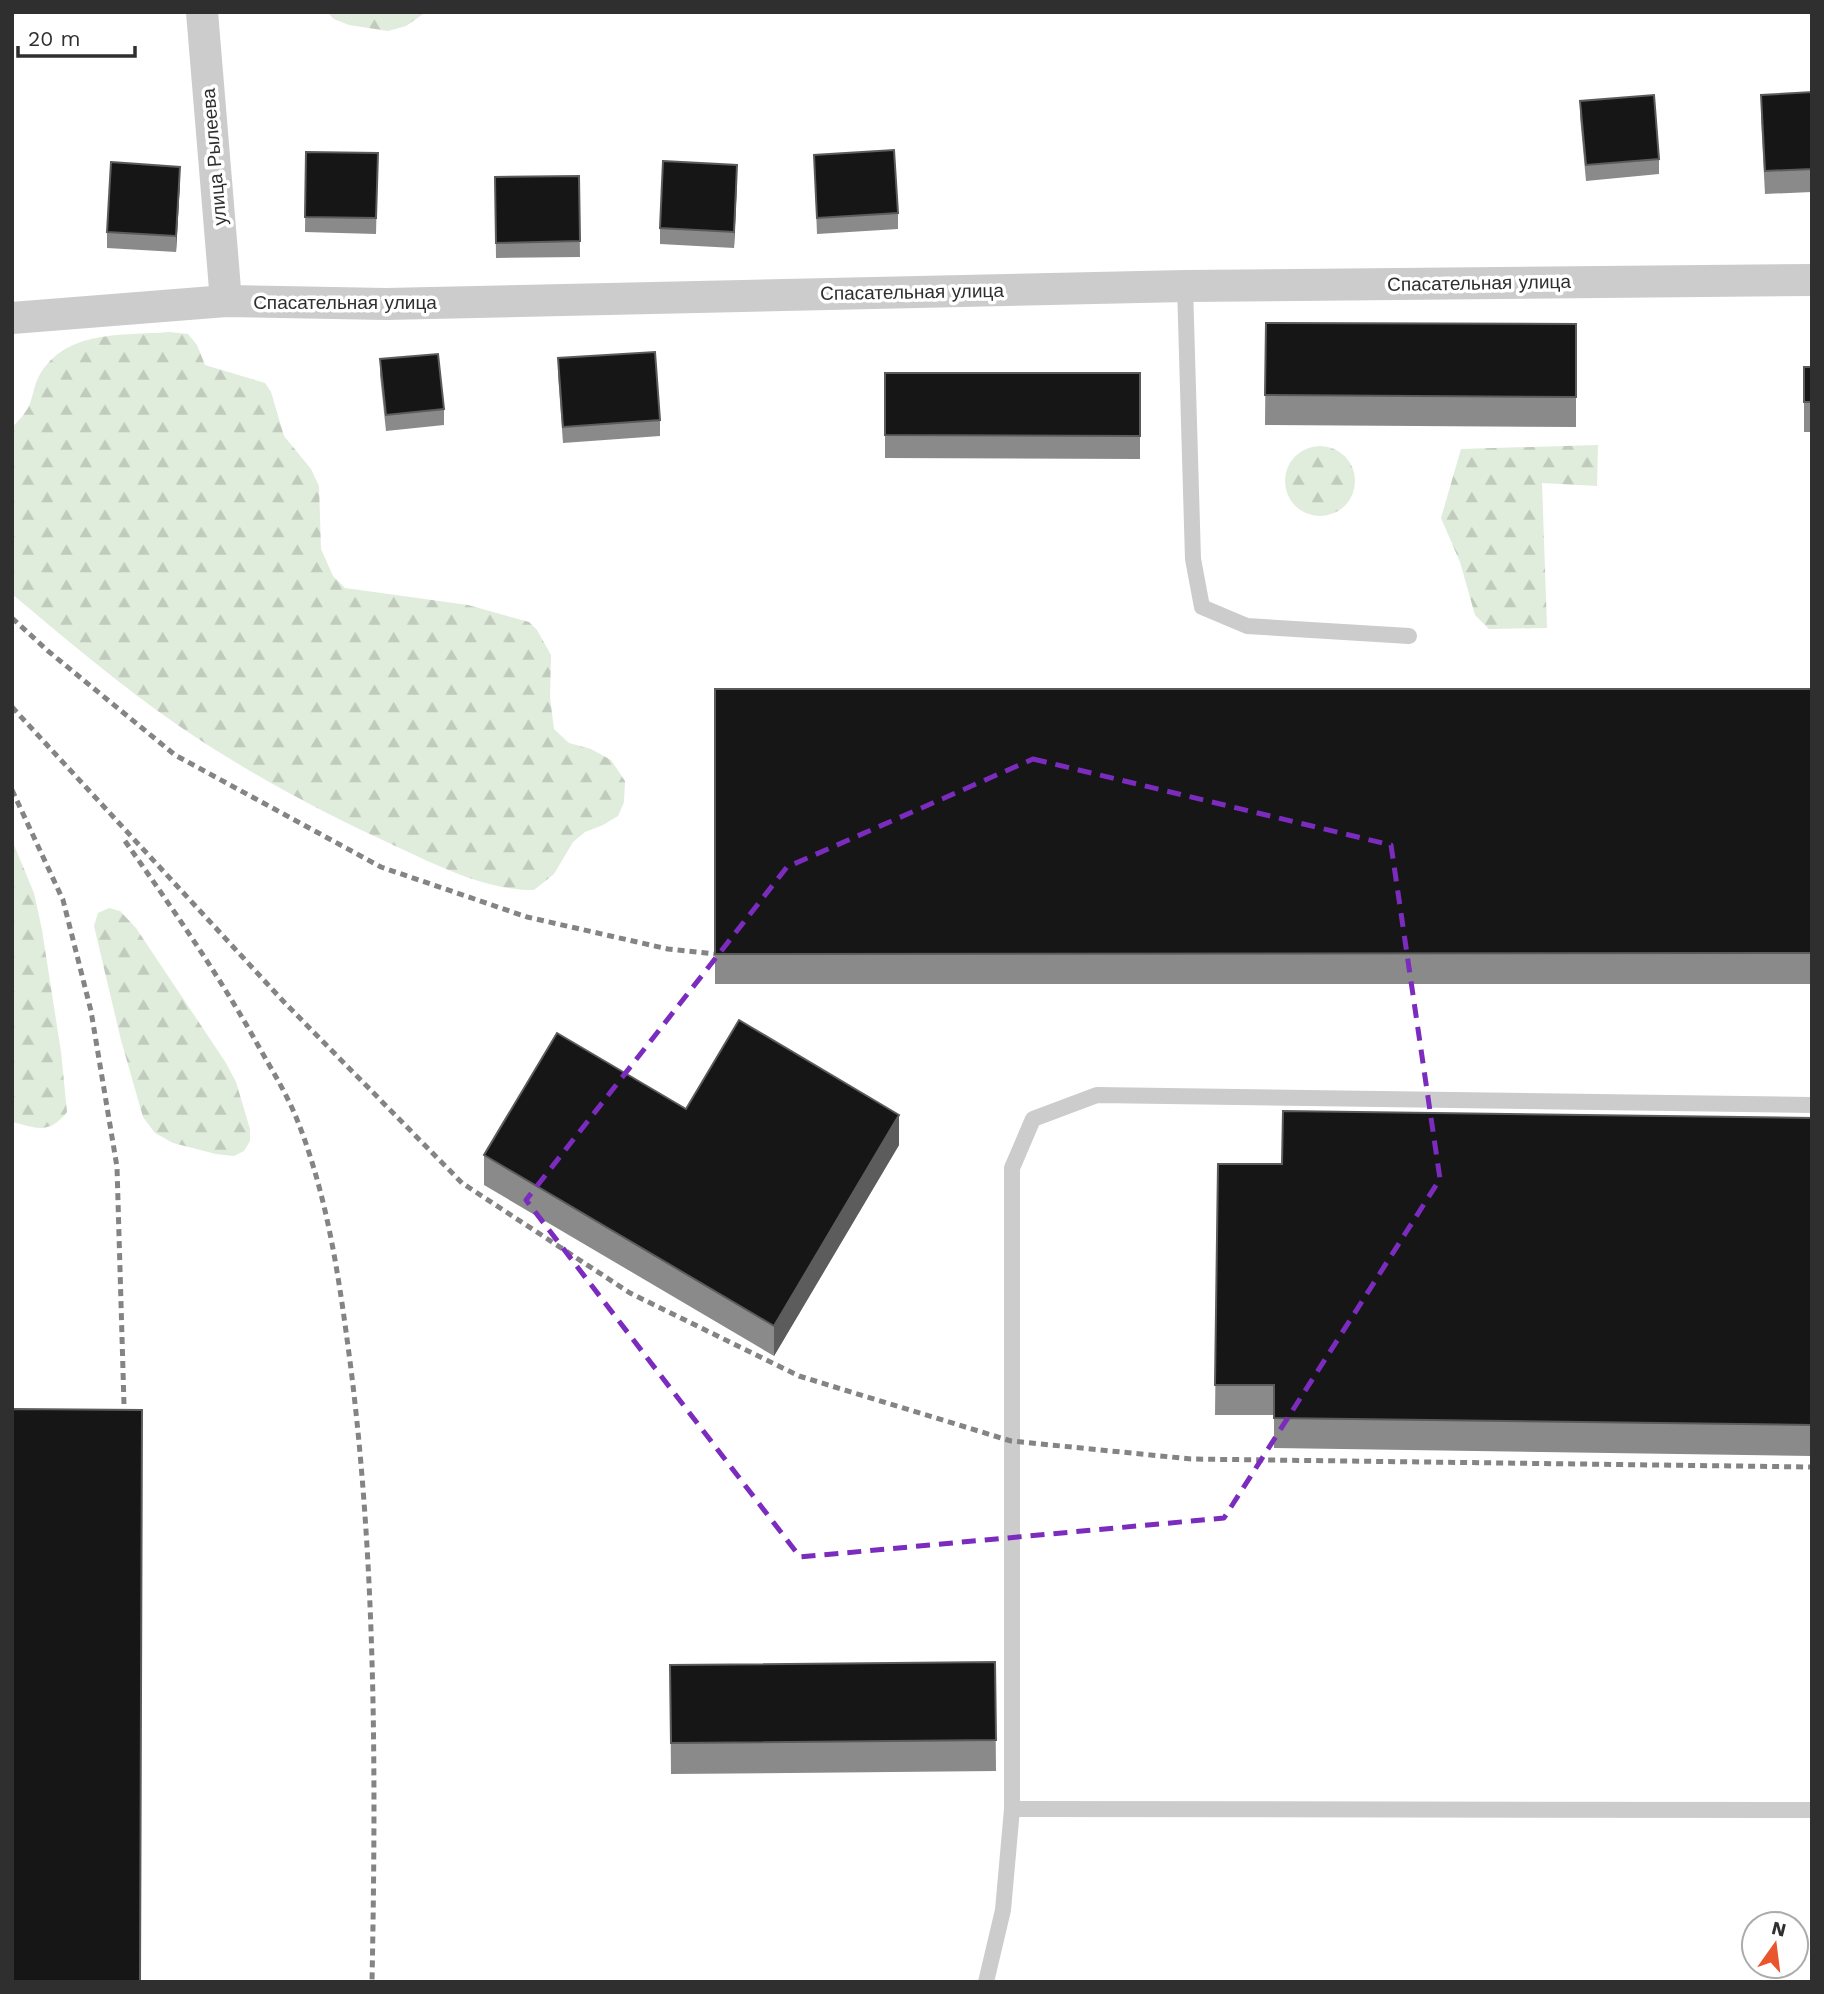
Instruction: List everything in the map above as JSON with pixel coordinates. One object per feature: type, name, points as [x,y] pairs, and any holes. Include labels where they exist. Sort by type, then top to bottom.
[{"type":"street","name":"улица Рылеева","points":[[202,12],[226,301]]},
{"type":"street","name":"Спасательная улица","points":[[12,318],[226,301],[386,304],[1185,286],[1812,280]]},
{"type":"lane","points":[[1185,286],[1193,559],[1202,607],[1247,626],[1409,636]]},
{"type":"lane","points":[[986,1982],[1003,1910],[1012,1810],[1012,1168],[1032,1119],[1097,1095],[1812,1105]]},
{"type":"lane","points":[[1012,1810],[1812,1810]]},
{"type":"highlighted area","points":[[1033,759],[1391,845],[1440,1179],[1224,1518],[800,1557],[526,1200],[787,867]]},
{"type":"green space","points":[[327,12],[426,12],[406,26],[388,31],[349,25],[334,19]]},
{"type":"green space","points":[[169,332],[188,334],[197,345],[205,365],[265,383],[271,392],[284,436],[311,469],[319,486],[321,549],[333,576],[345,588],[468,605],[529,622],[537,630],[551,655],[550,698],[554,729],[569,743],[591,749],[611,760],[625,781],[624,802],[618,816],[585,832],[573,842],[554,874],[534,890],[497,886],[460,874],[362,830],[282,789],[204,743],[157,711],[12,594],[12,428],[29,406],[39,376],[50,361],[80,342],[114,335]]},
{"type":"green space","points":[[1598,445],[1597,486],[1542,483],[1547,628],[1489,629],[1475,615],[1460,562],[1441,518],[1461,449]]},
{"type":"green space","points":[[1320,446],[1345,456],[1355,481],[1345,506],[1320,516],[1295,506],[1285,481],[1295,456]]},
{"type":"green space","points":[[12,840],[34,893],[61,1052],[67,1112],[54,1124],[42,1128],[12,1122]]},
{"type":"green space","points":[[109,908],[120,911],[136,928],[226,1063],[236,1082],[250,1129],[250,1141],[244,1151],[234,1156],[216,1154],[173,1143],[155,1133],[143,1117],[121,1040],[94,926],[98,913]]},
{"type":"building","points":[[1812,92],[1812,169],[1765,171],[1761,95]]},
{"type":"building","points":[[1654,95],[1659,159],[1586,165],[1580,101]]},
{"type":"building","points":[[894,150],[898,213],[817,218],[814,155]]},
{"type":"building","points":[[306,152],[378,153],[376,218],[305,217]]},
{"type":"building","points":[[663,161],[737,165],[734,232],[660,228]]},
{"type":"building","points":[[111,162],[180,167],[176,236],[107,232]]},
{"type":"building","points":[[579,176],[580,241],[496,243],[495,177]]},
{"type":"building","points":[[1266,323],[1576,324],[1576,397],[1265,395]]},
{"type":"building","points":[[655,352],[660,420],[563,427],[558,358]]},
{"type":"building","points":[[438,354],[444,409],[386,415],[380,359]]},
{"type":"building","points":[[1804,367],[1812,367],[1812,402],[1804,402]]},
{"type":"building","points":[[885,373],[1140,373],[1140,436],[885,435]]},
{"type":"building","points":[[715,689],[1812,689],[1812,953],[715,954]]},
{"type":"building","points":[[739,1020],[899,1115],[774,1326],[484,1155],[557,1033],[686,1109]]},
{"type":"building","points":[[1283,1111],[1812,1118],[1812,1425],[1274,1418],[1274,1385],[1215,1385],[1218,1164],[1282,1164]]},
{"type":"building","points":[[12,1409],[142,1410],[140,1982],[12,1982]]},
{"type":"building","points":[[995,1662],[996,1740],[671,1743],[670,1665]]},
{"type":"railway","points":[[12,618],[175,755],[381,867],[527,917],[668,949],[733,956]]},
{"type":"railway","points":[[12,707],[284,1002],[462,1183],[630,1293],[799,1376],[1011,1441],[1191,1459],[1812,1467]]},
{"type":"railway","points":[[12,790],[63,900],[91,1011],[117,1167],[124,1405]]},
{"type":"railway","points":[[125,841],[211,968],[280,1084],[309,1152],[325,1213],[338,1275],[351,1369],[370,1598],[374,1752],[372,1982]]}]
